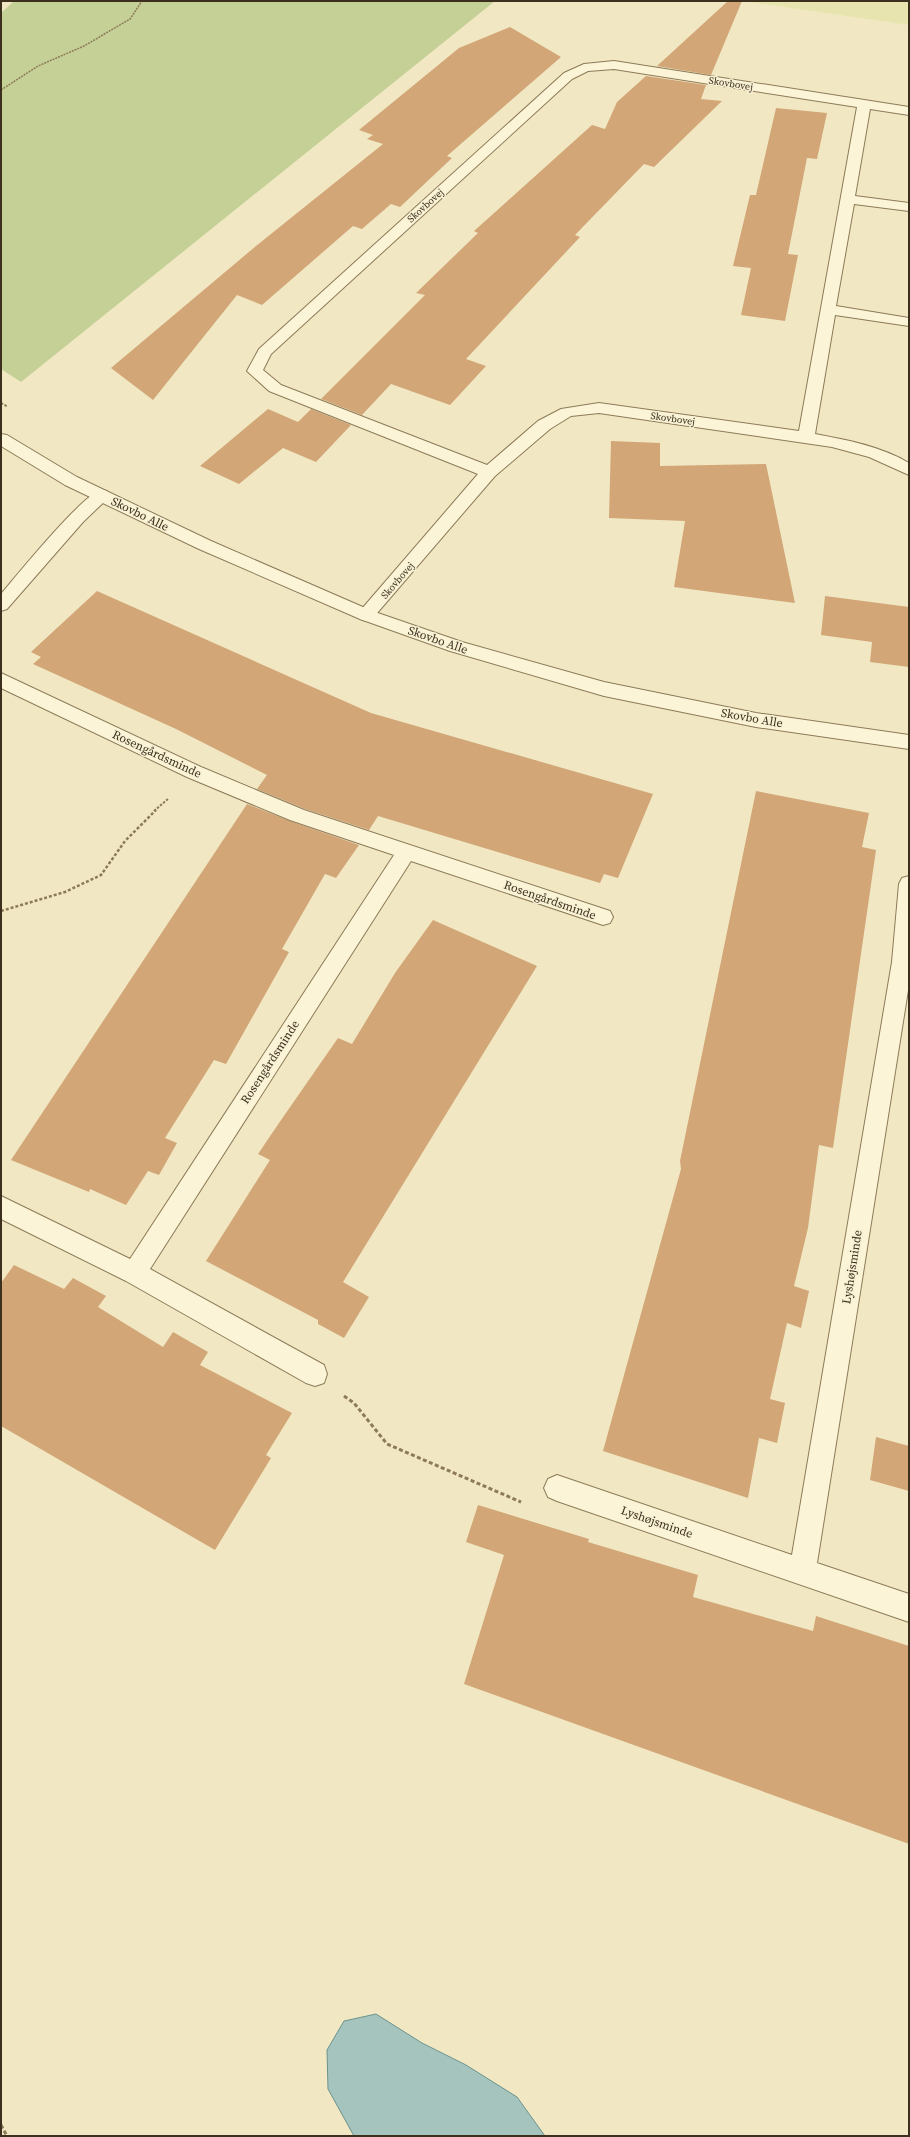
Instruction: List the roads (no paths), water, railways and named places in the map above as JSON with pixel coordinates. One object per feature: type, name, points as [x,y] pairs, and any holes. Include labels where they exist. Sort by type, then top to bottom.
[{"type":"street","name":"Skovbovej","points":[[489,472],[275,388],[255,371],[264,352],[577,69],[591,65],[614,65],[909,111]]},
{"type":"street","points":[[806,437],[827,309],[864,104]]},
{"type":"street","points":[[848,199],[909,207]]},
{"type":"street","points":[[827,309],[909,322]]},
{"type":"street","name":"Skovbovej","points":[[366,615],[489,472],[544,425],[567,412],[599,408],[806,437],[856,448],[900,464],[909,470]]},
{"type":"street","name":"Skovbo Alle","points":[[1,439],[71,481],[205,546],[366,615],[456,647],[604,689],[756,720],[909,742]]},
{"type":"street","points":[[1,605],[76,518],[101,495]]},
{"type":"street","name":"Rosengårdsminde","points":[[1,680],[194,772],[297,815],[603,917]]},
{"type":"street","name":"Rosengårdsminde","points":[[134,1273],[407,851]]},
{"type":"street","name":"Lyshøjsminde","points":[[802,1572],[906,963],[909,884]]},
{"type":"street","points":[[1,1207],[134,1273],[315,1374]]},
{"type":"street","name":"Lyshøjsminde","points":[[557,1488],[909,1608]]},
{"type":"water","points":[[376,2014],[422,2043],[466,2065],[517,2097],[545,2136],[354,2136],[328,2089],[327,2050],[344,2021]]}]
